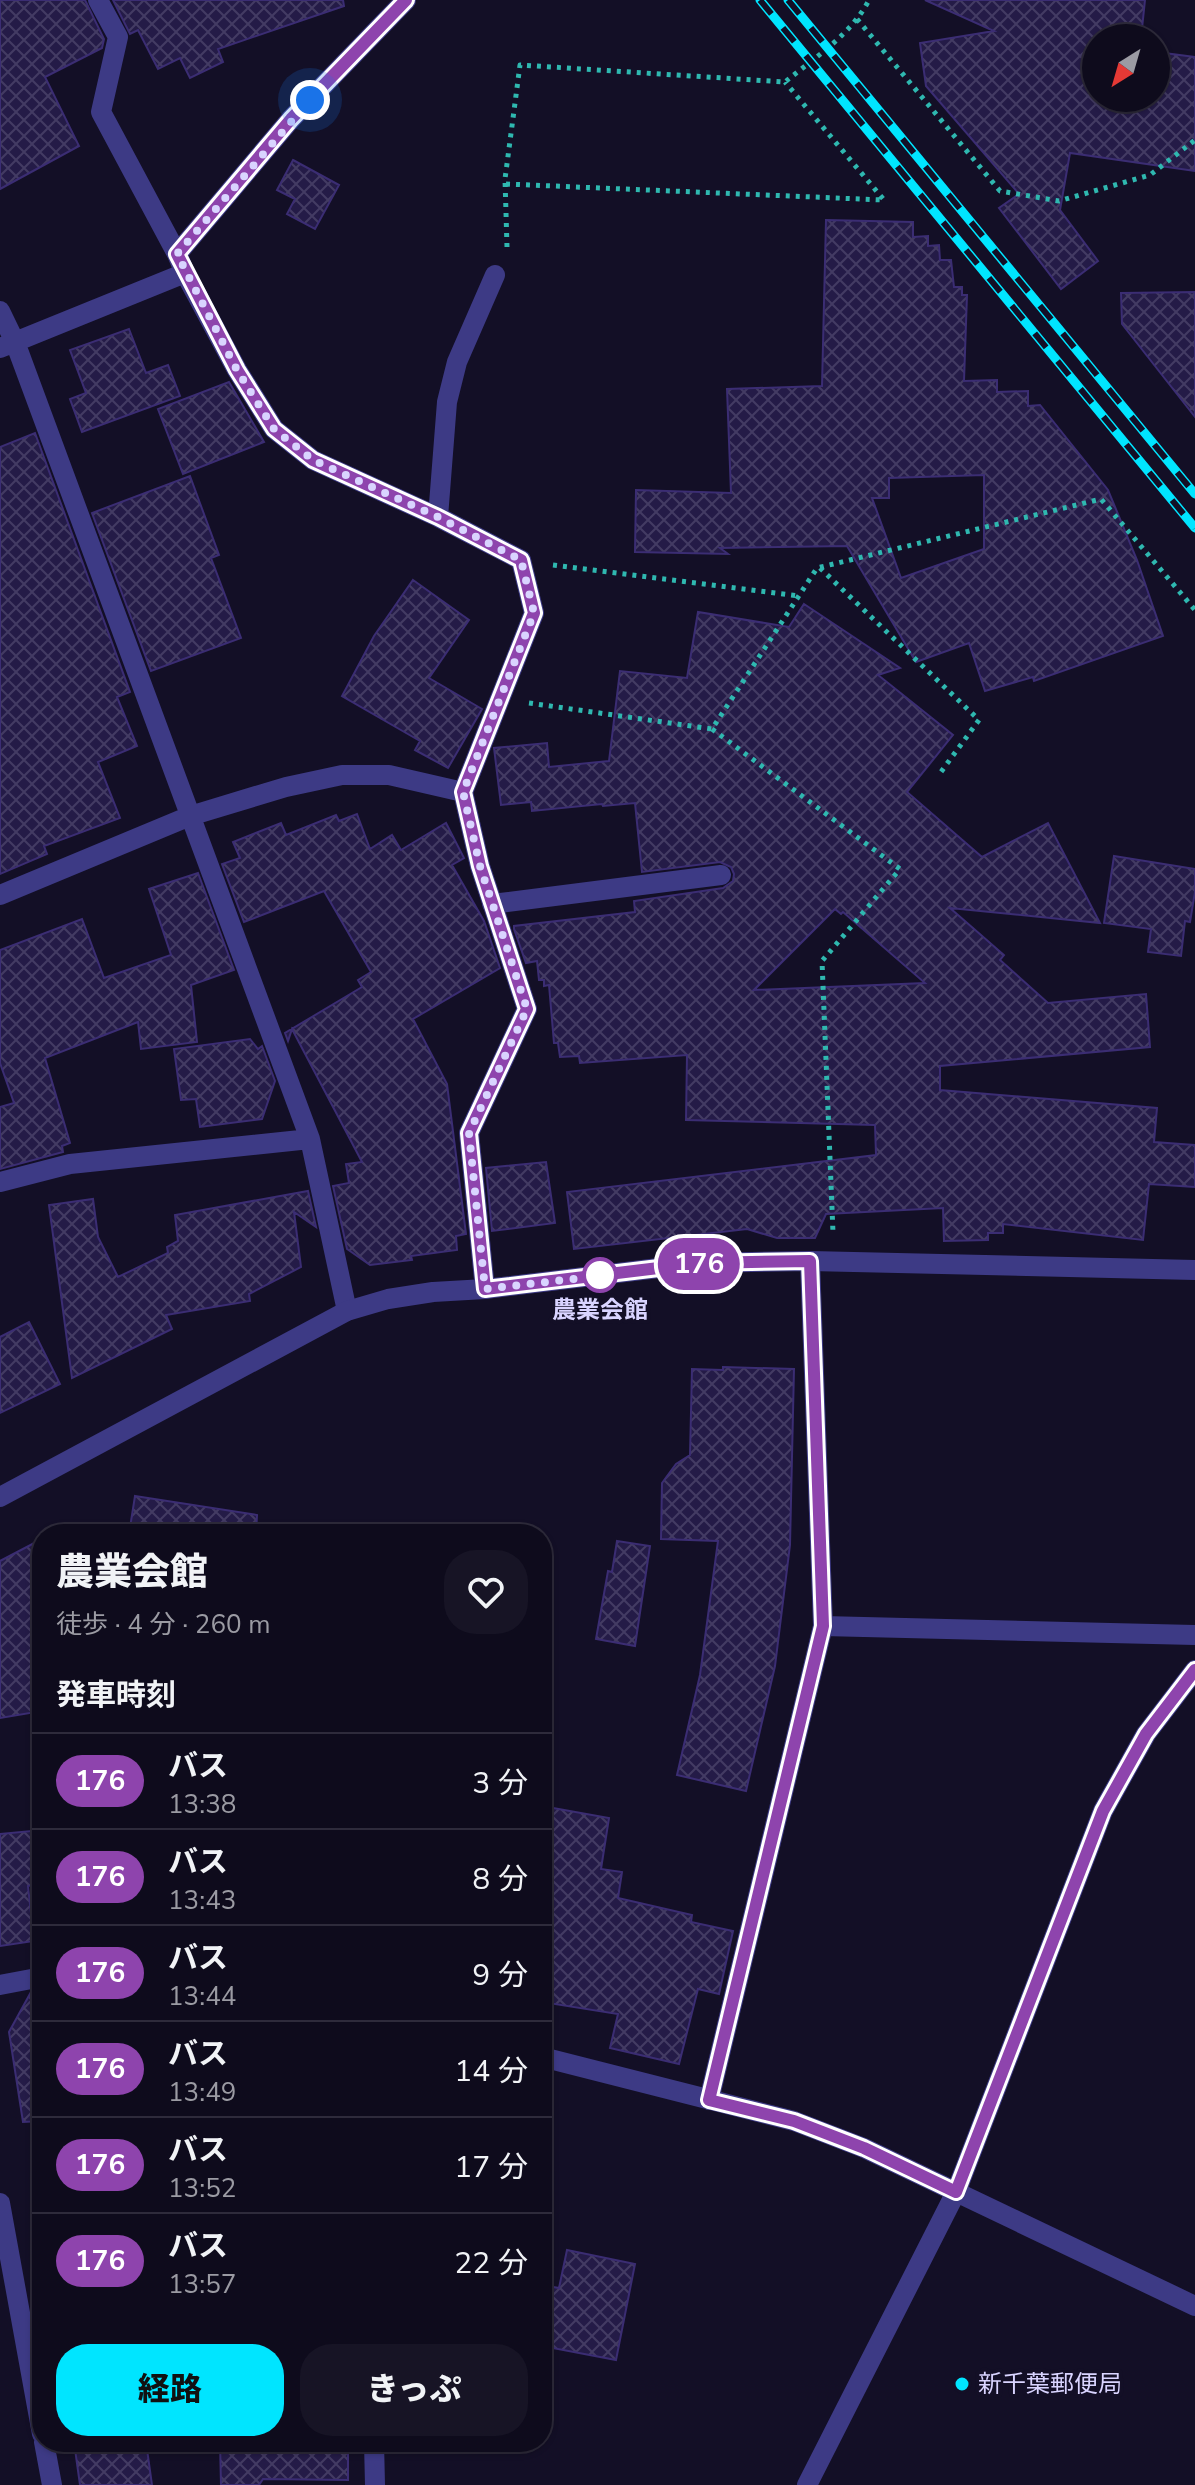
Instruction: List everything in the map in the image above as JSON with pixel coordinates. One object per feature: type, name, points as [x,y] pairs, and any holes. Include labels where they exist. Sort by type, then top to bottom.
[{"type":"street","points":[[98,0],[118,37],[101,112],[237,370],[274,429],[313,460],[438,517],[521,560],[534,613],[463,792],[480,866],[527,1009],[469,1133],[485,1289]]},
{"type":"street","points":[[7,345],[181,263],[291,119],[406,0]]},
{"type":"street","points":[[438,517],[447,402],[457,362],[495,275]]},
{"type":"street","points":[[0,311],[7,345],[190,816],[310,1139],[347,1311]]},
{"type":"street","points":[[0,895],[190,816],[286,787],[342,775],[389,775],[463,792]]},
{"type":"street","points":[[492,904],[721,875]]},
{"type":"street","points":[[0,1182],[70,1164],[310,1139]]},
{"type":"street","points":[[709,2100],[823,1626],[810,1261]]},
{"type":"street","points":[[0,1497],[347,1311],[388,1299],[700,1263],[810,1261],[1195,1270]]},
{"type":"street","points":[[823,1626],[1195,1635]]},
{"type":"street","points":[[807,2485],[956,2192],[1103,1811],[1146,1734],[1195,1670]]},
{"type":"street","points":[[0,1985],[32,1979]]},
{"type":"street","points":[[552,2060],[794,2121],[864,2148],[1195,2306]]},
{"type":"street","points":[[0,2203],[5,2273],[32,2390]]},
{"type":"street","points":[[46,2452],[52,2485]]},
{"type":"street","points":[[374,2452],[375,2485]]},
{"type":"path","points":[[495,275],[508,255],[506,184],[520,65],[785,82],[857,19],[869,0]]},
{"type":"path","points":[[857,19],[1000,191],[1059,201],[1150,175],[1195,140]]},
{"type":"path","points":[[506,184],[884,200],[785,82]]},
{"type":"path","points":[[712,729],[819,567],[1101,499],[1195,610]]},
{"type":"path","points":[[521,560],[799,596]]},
{"type":"path","points":[[819,567],[979,720],[938,776]]},
{"type":"path","points":[[500,699],[712,729],[900,869],[822,961],[834,1262]]},
{"type":"building","points":[[0,0],[85,0],[104,39],[102,48],[45,77],[79,146],[0,189]]},
{"type":"building","points":[[113,0],[343,0],[344,6],[218,49],[223,62],[190,78],[180,58],[158,69],[138,30],[130,34]]},
{"type":"building","points":[[925,0],[1145,0],[1142,24],[1082,24],[1082,112],[1170,112],[1170,54],[1195,57],[1195,171],[1070,153],[1060,210],[1098,261],[1061,289],[999,208],[1019,194],[926,86],[920,43],[994,31]]},
{"type":"building","points":[[293,160],[339,185],[315,229],[287,214],[295,199],[277,190]]},
{"type":"building","points":[[826,220],[913,222],[913,237],[928,236],[928,246],[939,245],[940,260],[951,260],[954,287],[962,287],[962,295],[967,295],[964,381],[997,380],[997,392],[1028,391],[1028,406],[1040,405],[1108,490],[1137,560],[1163,636],[1034,681],[1033,677],[985,691],[969,643],[916,662],[847,546],[720,548],[728,554],[635,552],[636,490],[731,493],[727,389],[822,386]],"holes":[[[984,475],[984,549],[901,578],[872,498],[889,498],[889,478]]]},
{"type":"building","points":[[1195,292],[1195,417],[1122,324],[1121,293]]},
{"type":"building","points":[[129,329],[146,373],[168,365],[180,396],[82,432],[70,399],[86,393],[70,350]]},
{"type":"building","points":[[229,382],[264,442],[183,474],[158,409]]},
{"type":"building","points":[[35,433],[130,692],[117,697],[137,746],[98,762],[120,818],[44,846],[47,854],[0,874],[0,447]]},
{"type":"building","points":[[190,476],[219,555],[211,558],[241,638],[151,671],[92,513]]},
{"type":"building","points":[[413,580],[469,620],[429,678],[482,709],[448,768],[415,750],[420,741],[342,696],[374,636]]},
{"type":"building","points":[[804,604],[900,668],[878,675],[953,735],[907,792],[982,857],[1048,823],[1100,923],[950,908],[1004,955],[1000,960],[1048,1003],[1146,994],[1150,1047],[940,1066],[940,1090],[1157,1108],[1154,1142],[1195,1145],[1195,1187],[1149,1184],[1143,1240],[1003,1224],[1003,1233],[988,1233],[988,1240],[944,1241],[943,1208],[826,1214],[815,1238],[777,1238],[747,1229],[574,1249],[567,1192],[876,1155],[875,1125],[686,1120],[687,1055],[580,1063],[579,1056],[560,1057],[558,1043],[554,1043],[549,985],[544,986],[544,980],[539,980],[537,961],[526,963],[514,929],[514,926],[635,912],[634,901],[723,888],[733,881],[734,874],[731,867],[720,862],[642,872],[635,803],[532,811],[531,802],[501,805],[494,748],[547,743],[549,767],[609,761],[620,671],[687,678],[698,612],[789,627]],"holes":[[[835,909],[841,914],[843,912],[925,983],[754,990]]]},
{"type":"building","points":[[357,814],[370,849],[392,835],[401,850],[446,823],[464,858],[452,865],[484,921],[500,968],[413,1019],[447,1084],[466,1234],[456,1236],[457,1250],[370,1265],[347,1249],[333,1186],[349,1183],[346,1164],[362,1162],[292,1029],[288,1041],[285,1033],[362,987],[358,980],[371,972],[324,891],[244,922],[222,864],[240,858],[233,842],[281,823],[286,835],[336,815],[339,821]]},
{"type":"building","points":[[1114,856],[1195,869],[1195,892],[1190,922],[1185,921],[1181,956],[1148,952],[1151,929],[1104,923]]},
{"type":"building","points":[[198,873],[234,970],[191,985],[197,1042],[141,1049],[138,1022],[45,1058],[70,1143],[62,1146],[63,1152],[0,1169],[0,1107],[14,1103],[0,1063],[0,950],[82,919],[104,978],[171,955],[149,889]]},
{"type":"building","points":[[250,1039],[258,1049],[262,1046],[275,1081],[262,1119],[200,1127],[196,1099],[181,1100],[174,1049]]},
{"type":"building","points":[[546,1162],[555,1223],[492,1231],[486,1168]]},
{"type":"building","points":[[308,1191],[316,1227],[294,1212],[301,1267],[249,1294],[250,1301],[166,1315],[172,1329],[72,1378],[49,1205],[93,1199],[98,1237],[118,1277],[168,1253],[167,1247],[178,1241],[175,1215]]},
{"type":"building","points":[[29,1322],[60,1384],[0,1413],[0,1337]]},
{"type":"building","points":[[723,1367],[794,1369],[790,1545],[775,1666],[746,1791],[677,1775],[700,1675],[718,1541],[661,1539],[662,1483],[676,1464],[690,1455],[692,1369],[723,1370]]},
{"type":"building","points":[[135,1496],[257,1515],[257,1524],[131,1524]]},
{"type":"building","points":[[617,1541],[650,1546],[635,1646],[596,1639],[608,1571],[612,1572]]},
{"type":"building","points":[[32,1544],[32,1713],[0,1718],[0,1561]]},
{"type":"building","points":[[552,1808],[609,1818],[601,1869],[622,1872],[618,1898],[692,1915],[691,1922],[733,1931],[719,1994],[698,1989],[679,2064],[610,2048],[618,2014],[552,2004]]},
{"type":"building","points":[[32,1831],[32,1885],[28,1886],[32,1941],[0,1946],[0,1834]]},
{"type":"building","points":[[31,1992],[32,2122],[23,2122],[9,2032]]},
{"type":"building","points":[[567,2250],[635,2264],[616,2360],[552,2348],[552,2287],[559,2288]]},
{"type":"building","points":[[75,2452],[147,2452],[152,2485],[80,2485]]},
{"type":"building","points":[[220,2452],[348,2452],[348,2480],[263,2479],[259,2485],[221,2485]]},
{"type":"railway","points":[[760,0],[1195,528]]},
{"type":"railway","points":[[788,0],[1195,494]]},
{"type":"bus line","name":"176","points":[[406,0],[291,119],[177,254],[237,370],[274,429],[313,460],[438,517],[521,560],[534,613],[463,792],[480,866],[527,1009],[469,1133],[485,1289],[700,1263],[810,1261],[823,1626],[709,2100],[794,2121],[864,2148],[956,2192],[1103,1811],[1146,1734],[1195,1670]]},
{"type":"place","name":"農業会館","points":[[600,1275]]},
{"type":"place","name":"新千葉郵便局","points":[[962,2384]]},
{"type":"route","points":[[310,100],[177,254],[237,370],[274,429],[313,460],[438,517],[521,560],[534,613],[463,792],[480,866],[527,1009],[469,1133],[485,1289],[608,1275],[600,1275]]}]
